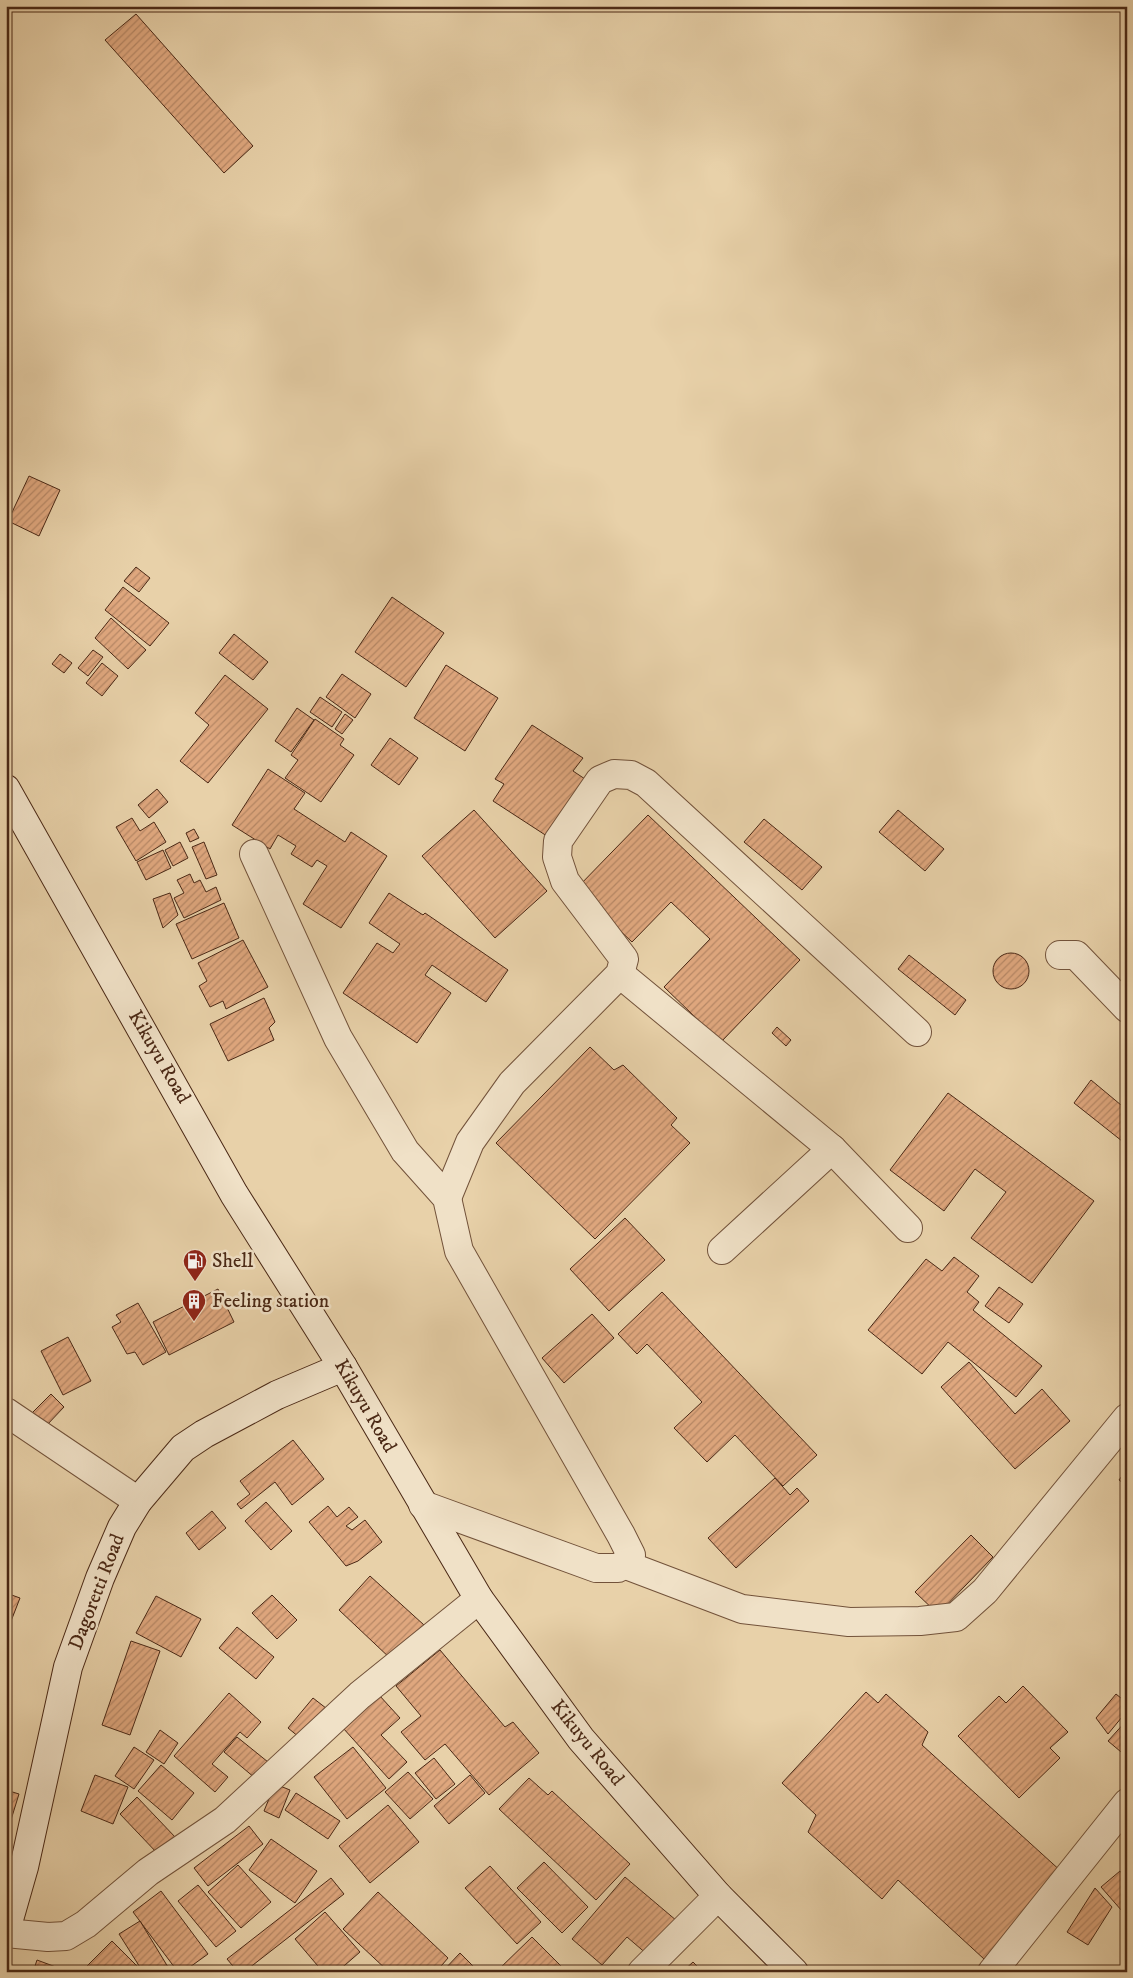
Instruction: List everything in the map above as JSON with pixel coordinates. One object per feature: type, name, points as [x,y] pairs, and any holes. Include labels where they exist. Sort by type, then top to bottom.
[{"type":"street","points":[[446,1198],[470,1142],[512,1083],[620,974],[624,960],[565,881],[557,858],[558,841],[600,780],[614,774],[631,775],[646,783],[917,1032]]},
{"type":"street","name":"Kikuyu Road","points":[[6,789],[234,1194],[343,1367],[479,1600],[581,1739],[718,1896],[794,1972]]},
{"type":"street","points":[[254,854],[338,1038],[405,1151],[446,1198],[459,1252],[621,1535],[630,1555],[626,1565]]},
{"type":"street","points":[[1060,955],[1076,955],[1127,1008]]},
{"type":"street","points":[[620,974],[832,1149],[908,1228]]},
{"type":"street","points":[[722,1250],[832,1149]]},
{"type":"street","name":"Dagoretti Road","points":[[6,1931],[24,1867],[68,1667],[122,1527],[138,1501],[183,1448],[204,1434],[277,1395],[343,1367]]},
{"type":"street","points":[[6,1412],[138,1501]]},
{"type":"street","points":[[422,1505],[596,1568],[618,1568],[626,1565],[742,1609],[849,1622],[920,1621],[956,1617],[985,1591],[1127,1418]]},
{"type":"street","points":[[6,1931],[40,1937],[66,1936],[86,1924],[148,1872],[225,1820],[360,1695],[479,1600]]},
{"type":"street","points":[[992,1972],[1127,1803]]},
{"type":"street","points":[[642,1972],[718,1896]]},
{"type":"building","points":[[136,14],[253,146],[224,173],[105,40]]},
{"type":"building","points":[[29,476],[60,490],[39,536],[8,521]]},
{"type":"building","points":[[136,567],[150,578],[139,592],[124,581]]},
{"type":"building","points":[[123,587],[169,623],[150,646],[105,610]]},
{"type":"building","points":[[392,597],[444,633],[406,687],[355,652]]},
{"type":"building","points":[[111,618],[146,650],[128,669],[95,638]]},
{"type":"building","points":[[234,634],[268,662],[253,680],[219,653]]},
{"type":"building","points":[[93,650],[103,657],[88,676],[78,668]]},
{"type":"building","points":[[60,654],[72,663],[64,673],[52,664]]},
{"type":"building","points":[[102,663],[118,676],[102,696],[86,683]]},
{"type":"building","points":[[446,665],[498,698],[465,751],[414,718]]},
{"type":"building","points":[[342,674],[371,694],[355,718],[326,697]]},
{"type":"building","points":[[225,675],[268,709],[208,783],[180,761],[209,725],[195,713]]},
{"type":"building","points":[[320,697],[342,712],[332,727],[310,712]]},
{"type":"building","points":[[297,708],[314,720],[291,752],[275,741]]},
{"type":"building","points":[[345,714],[353,720],[342,734],[335,729]]},
{"type":"building","points":[[315,719],[344,739],[340,745],[354,755],[321,802],[285,778],[298,760],[291,755]]},
{"type":"building","points":[[532,725],[583,758],[573,771],[591,783],[553,840],[493,801],[504,784],[495,779]]},
{"type":"building","points":[[390,738],[418,758],[399,785],[371,765]]},
{"type":"building","points":[[268,769],[305,793],[294,809],[345,842],[351,832],[387,856],[341,928],[303,904],[327,866],[317,860],[312,867],[291,854],[296,846],[278,835],[270,849],[232,825]]},
{"type":"building","points":[[157,789],[168,802],[149,818],[138,805]]},
{"type":"building","points":[[474,810],[547,891],[495,938],[422,856]]},
{"type":"building","points":[[898,810],[944,849],[925,871],[879,832]]},
{"type":"building","points":[[648,815],[800,960],[721,1042],[664,987],[710,939],[671,902],[632,942],[576,889]]},
{"type":"building","points":[[132,818],[140,831],[154,822],[166,842],[136,861],[116,827]]},
{"type":"building","points":[[764,819],[822,867],[802,890],[744,842]]},
{"type":"building","points":[[194,829],[199,838],[190,842],[186,833]]},
{"type":"building","points":[[180,842],[188,858],[173,866],[165,850]]},
{"type":"building","points":[[204,842],[217,875],[206,879],[192,847]]},
{"type":"building","points":[[163,850],[171,868],[146,880],[137,862]]},
{"type":"building","points":[[190,874],[194,883],[200,880],[206,892],[216,887],[221,900],[184,918],[174,898],[184,893],[177,880]]},
{"type":"building","points":[[170,893],[178,915],[163,928],[153,899]]},
{"type":"building","points":[[389,893],[423,915],[425,913],[508,970],[486,1002],[432,965],[425,975],[451,993],[417,1043],[343,993],[377,943],[393,953],[400,944],[369,923]]},
{"type":"building","points":[[224,903],[239,938],[192,959],[176,924]]},
{"type":"building","points":[[243,940],[268,987],[226,1009],[223,1001],[210,1007],[199,986],[207,981],[198,963]]},
{"type":"building","points":[[1011,953],[1023,959],[1029,971],[1023,983],[1011,989],[999,983],[993,971],[999,959]]},
{"type":"building","points":[[909,955],[966,1000],[955,1015],[898,969]]},
{"type":"building","points":[[264,998],[275,1022],[269,1028],[274,1040],[228,1061],[210,1024]]},
{"type":"building","points":[[777,1027],[791,1040],[786,1046],[772,1033]]},
{"type":"building","points":[[590,1047],[614,1070],[623,1065],[677,1118],[671,1125],[690,1143],[595,1239],[496,1143]]},
{"type":"building","points":[[1091,1080],[1127,1110],[1127,1145],[1074,1103]]},
{"type":"building","points":[[948,1093],[1094,1201],[1032,1283],[971,1238],[1006,1192],[975,1169],[944,1211],[890,1170]]},
{"type":"building","points":[[625,1218],[665,1260],[609,1311],[570,1269]]},
{"type":"building","points":[[954,1257],[979,1276],[967,1292],[979,1302],[973,1310],[1042,1366],[1016,1397],[948,1342],[922,1374],[868,1330],[926,1259],[942,1271]]},
{"type":"building","points":[[999,1287],[1023,1304],[1009,1323],[985,1306]]},
{"type":"building","name":"Feeling station","points":[[218,1289],[234,1322],[169,1355],[153,1322]]},
{"type":"building","points":[[662,1292],[817,1455],[783,1486],[735,1435],[707,1462],[674,1428],[702,1402],[647,1344],[637,1354],[618,1334]]},
{"type":"building","points":[[138,1303],[166,1352],[143,1365],[135,1352],[127,1354],[112,1327],[121,1322],[116,1315]]},
{"type":"building","points":[[592,1314],[614,1338],[564,1383],[542,1358]]},
{"type":"building","points":[[68,1337],[91,1381],[63,1395],[41,1351]]},
{"type":"building","points":[[969,1362],[1015,1414],[1042,1389],[1070,1421],[1015,1469],[941,1387]]},
{"type":"building","points":[[51,1394],[64,1407],[46,1426],[32,1413]]},
{"type":"building","points":[[293,1440],[324,1479],[292,1505],[275,1482],[241,1509],[237,1504],[250,1494],[240,1481]]},
{"type":"building","points":[[1127,1469],[1127,1486],[1119,1480]]},
{"type":"building","points":[[775,1478],[790,1495],[797,1488],[809,1501],[736,1568],[708,1538]]},
{"type":"building","points":[[266,1502],[292,1531],[271,1550],[245,1521]]},
{"type":"building","points":[[328,1506],[337,1517],[349,1507],[358,1517],[346,1526],[352,1530],[365,1520],[382,1542],[358,1561],[346,1566],[309,1522]]},
{"type":"building","points":[[212,1511],[226,1528],[199,1550],[186,1533]]},
{"type":"building","points":[[971,1535],[993,1557],[938,1614],[915,1592]]},
{"type":"building","points":[[370,1576],[424,1625],[392,1660],[339,1610]]},
{"type":"building","points":[[6,1593],[20,1598],[6,1634]]},
{"type":"building","points":[[272,1595],[297,1620],[277,1639],[252,1613]]},
{"type":"building","points":[[156,1596],[201,1619],[181,1657],[136,1633]]},
{"type":"building","points":[[237,1627],[274,1657],[256,1679],[219,1648]]},
{"type":"building","points":[[131,1641],[160,1651],[130,1735],[102,1725]]},
{"type":"building","points":[[440,1650],[505,1727],[513,1722],[539,1753],[489,1795],[445,1744],[425,1760],[401,1732],[421,1716],[396,1686]]},
{"type":"building","points":[[1023,1686],[1068,1732],[1050,1748],[1060,1758],[1019,1798],[958,1736],[999,1696],[1006,1703]]},
{"type":"building","points":[[866,1692],[878,1703],[886,1694],[928,1732],[922,1745],[1063,1873],[984,1959],[898,1880],[882,1899],[808,1832],[816,1815],[782,1783]]},
{"type":"building","points":[[229,1693],[261,1722],[247,1738],[240,1732],[212,1764],[228,1777],[215,1792],[174,1756]]},
{"type":"building","points":[[1116,1694],[1127,1703],[1127,1711],[1108,1734],[1096,1718]]},
{"type":"building","points":[[379,1695],[400,1718],[381,1735],[407,1762],[389,1779],[343,1728]]},
{"type":"building","points":[[313,1698],[331,1712],[305,1742],[288,1728]]},
{"type":"building","points":[[1127,1720],[1127,1757],[1108,1741]]},
{"type":"building","points":[[160,1730],[178,1743],[164,1764],[146,1752]]},
{"type":"building","points":[[237,1737],[268,1762],[255,1778],[224,1752]]},
{"type":"building","points":[[134,1747],[154,1760],[134,1789],[115,1776]]},
{"type":"building","points":[[353,1747],[386,1788],[347,1819],[314,1777]]},
{"type":"building","points":[[434,1758],[455,1784],[436,1799],[415,1773]]},
{"type":"building","points":[[161,1765],[194,1793],[172,1820],[138,1791]]},
{"type":"building","points":[[408,1772],[433,1799],[410,1819],[385,1792]]},
{"type":"building","points":[[95,1775],[128,1787],[113,1824],[81,1811]]},
{"type":"building","points":[[470,1775],[485,1793],[449,1824],[434,1806]]},
{"type":"building","points":[[529,1778],[548,1795],[552,1791],[630,1864],[596,1900],[499,1809]]},
{"type":"building","points":[[275,1784],[290,1790],[279,1818],[264,1811]]},
{"type":"building","points":[[6,1790],[19,1794],[6,1836]]},
{"type":"building","points":[[296,1793],[340,1821],[328,1839],[285,1810]]},
{"type":"building","points":[[137,1797],[176,1838],[158,1854],[120,1814]]},
{"type":"building","points":[[388,1805],[419,1842],[370,1883],[339,1846]]},
{"type":"building","points":[[249,1826],[263,1844],[208,1886],[194,1868]]},
{"type":"building","points":[[271,1839],[317,1871],[295,1903],[249,1870]]},
{"type":"building","points":[[544,1862],[588,1907],[562,1933],[517,1888]]},
{"type":"building","points":[[238,1865],[271,1902],[241,1928],[208,1892]]},
{"type":"building","points":[[490,1866],[541,1922],[517,1944],[465,1888]]},
{"type":"building","points":[[1120,1871],[1127,1880],[1127,1907],[1122,1911],[1101,1887]]},
{"type":"building","points":[[625,1877],[677,1921],[648,1955],[627,1937],[602,1965],[572,1939]]},
{"type":"building","points":[[331,1878],[344,1894],[244,1972],[238,1972],[227,1959]]},
{"type":"building","points":[[198,1885],[236,1931],[216,1947],[178,1901]]},
{"type":"building","points":[[1095,1888],[1112,1907],[1088,1945],[1067,1932]]},
{"type":"building","points":[[161,1891],[208,1954],[183,1972],[178,1972],[133,1912]]},
{"type":"building","points":[[378,1892],[448,1958],[436,1972],[389,1972],[343,1929]]},
{"type":"building","points":[[325,1912],[360,1952],[337,1972],[323,1972],[295,1939]]},
{"type":"building","points":[[140,1921],[171,1972],[143,1972],[119,1934]]},
{"type":"building","points":[[532,1937],[567,1972],[496,1972]]},
{"type":"building","points":[[112,1941],[142,1971],[81,1972]]},
{"type":"building","points":[[460,1953],[479,1972],[442,1972]]},
{"type":"building","points":[[37,1960],[64,1970],[64,1972],[33,1972]]},
{"type":"building","points":[[693,1962],[703,1972],[682,1972]]},
{"type":"place","name":"Shell","points":[[195,1282]]},
{"type":"place","name":"Feeling station","points":[[194,1322]]}]
